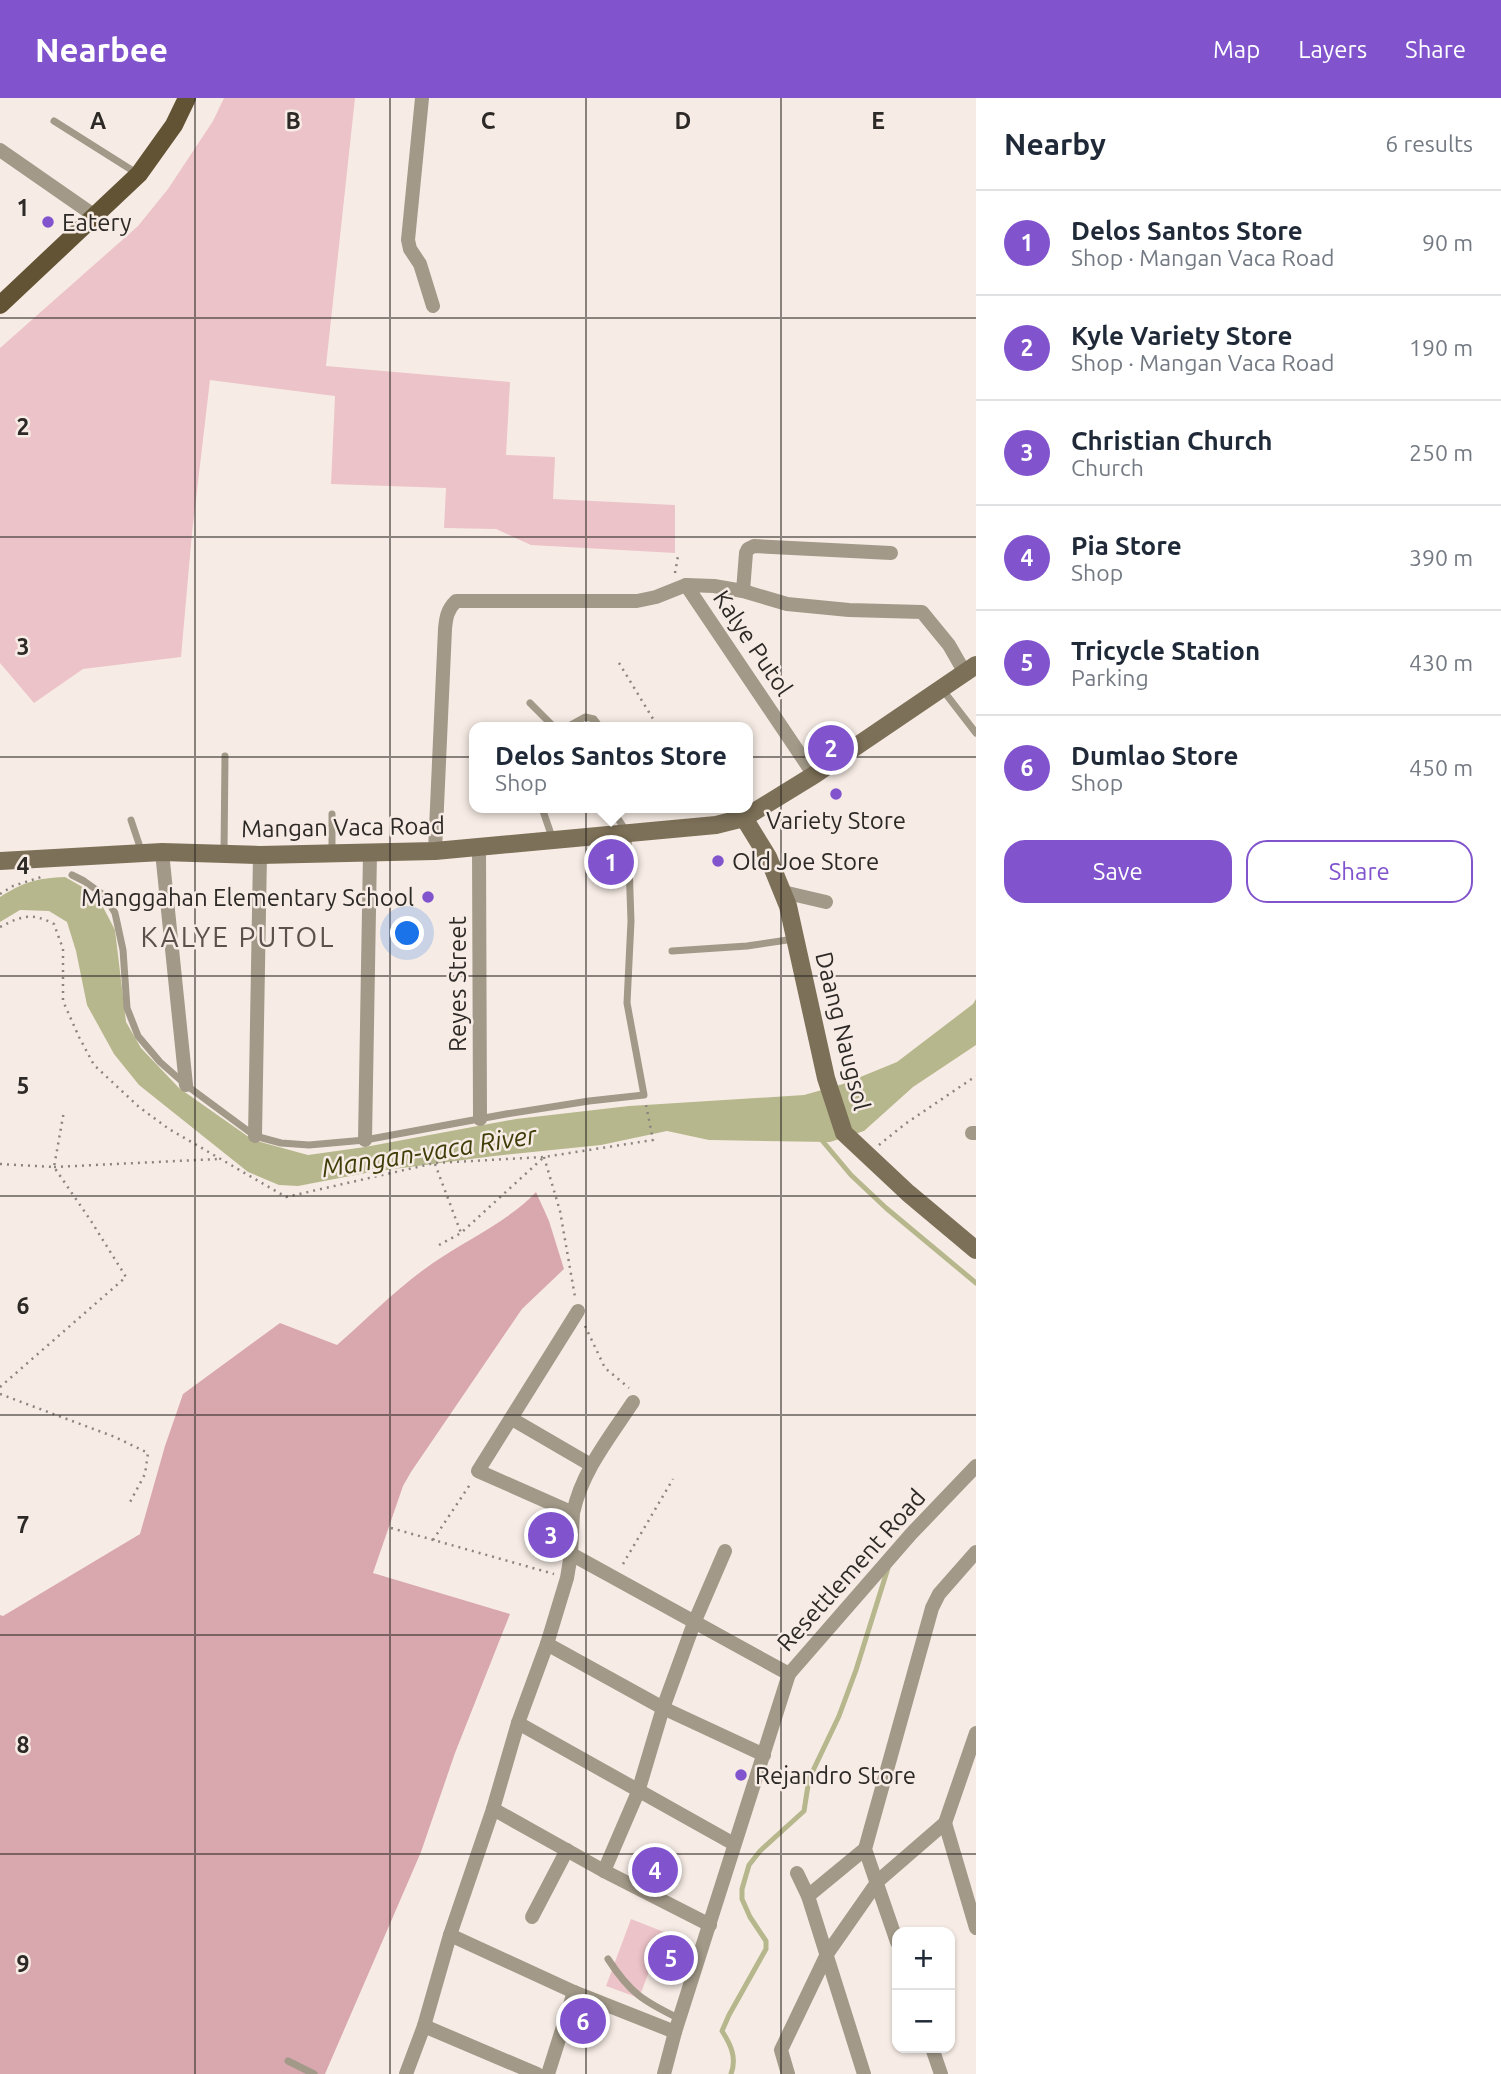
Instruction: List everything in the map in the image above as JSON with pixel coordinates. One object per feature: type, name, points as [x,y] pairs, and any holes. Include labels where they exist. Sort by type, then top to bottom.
[{"type":"main road","points":[[0,305],[139,174],[174,125],[187,98]]},
{"type":"main road","name":"Mangan Vaca Road","points":[[753,812],[814,775],[970,669]]},
{"type":"main road","name":"Mangan Vaca Road","points":[[0,862],[162,852],[260,855],[435,851],[716,825],[744,818],[752,813]]},
{"type":"main road","name":"Daang Naugsol","points":[[744,818],[768,857],[788,906],[826,1078],[844,1133],[908,1193],[976,1250]]},
{"type":"street","points":[[422,98],[408,240],[420,264],[433,306]]},
{"type":"street","points":[[0,149],[95,216]]},
{"type":"street","points":[[743,591],[746,553],[748,548],[754,546],[891,553]]},
{"type":"street","points":[[435,851],[445,629],[446,617],[452,605],[456,601],[637,601],[686,585]]},
{"type":"street","name":"Kalye Putol","points":[[686,585],[743,591],[787,604],[849,610],[922,612],[970,669]]},
{"type":"street","name":"Kalye Putol","points":[[686,585],[814,775]]},
{"type":"street","name":"Reyes Street","points":[[479,848],[480,1119]]},
{"type":"street","points":[[162,852],[186,1085]]},
{"type":"street","points":[[365,1140],[370,853]]},
{"type":"street","points":[[255,1136],[260,855]]},
{"type":"street","points":[[783,892],[825,902]]},
{"type":"street","points":[[573,1513],[478,1471],[578,1311]]},
{"type":"street","points":[[406,2074],[425,2026],[450,1935],[567,1577],[577,1496],[591,1465],[633,1402]]},
{"type":"street","points":[[512,1419],[591,1465]]},
{"type":"street","name":"Resettlement Road","points":[[664,2074],[677,2025],[789,1674],[911,1534],[976,1466]]},
{"type":"street","points":[[604,1871],[638,1792],[663,1708],[694,1623],[725,1551]]},
{"type":"street","points":[[808,1896],[865,1849],[932,1608],[939,1594],[976,1552]]},
{"type":"street","points":[[571,1554],[789,1674]]},
{"type":"street","points":[[547,1644],[663,1708],[764,1755]]},
{"type":"street","points":[[518,1723],[734,1844]]},
{"type":"street","points":[[788,2074],[781,2050],[827,1954],[878,1881],[945,1823],[976,1733]]},
{"type":"street","points":[[493,1809],[604,1871],[710,1925]]},
{"type":"street","points":[[945,1823],[976,1927]]},
{"type":"street","points":[[865,1849],[893,1927]]},
{"type":"street","points":[[532,1917],[568,1850]]},
{"type":"street","points":[[797,1873],[808,1896],[864,2074]]},
{"type":"street","points":[[450,1935],[574,1992],[677,2025]]},
{"type":"street","points":[[548,2074],[574,1992]]},
{"type":"street","points":[[425,2026],[537,2074]]},
{"type":"street","points":[[934,2053],[941,2074]]},
{"type":"lane","points":[[54,121],[139,174]]},
{"type":"lane","points":[[942,688],[976,733]]},
{"type":"lane","points":[[530,703],[549,722]]},
{"type":"lane","points":[[576,722],[585,717],[596,722]]},
{"type":"lane","points":[[224,853],[225,756]]},
{"type":"lane","points":[[544,813],[554,841]]},
{"type":"lane","points":[[72,875],[105,896],[115,913],[123,950],[127,1008],[138,1036],[160,1062],[186,1085],[255,1136],[281,1143],[309,1145],[365,1140],[589,1101],[644,1095],[627,1003],[631,921],[628,834],[614,813]]},
{"type":"lane","points":[[332,814],[332,854]]},
{"type":"lane","points":[[131,820],[142,853]]},
{"type":"lane","points":[[672,951],[747,946],[794,939]]},
{"type":"lane","points":[[607,1959],[622,1982],[677,2025]]},
{"type":"lane","points":[[288,2061],[314,2074]]},
{"type":"path","points":[[619,663],[654,722]]},
{"type":"path","points":[[0,894],[13,886],[44,876]]},
{"type":"path","points":[[0,927],[22,917],[40,917],[54,924],[63,949],[62,1001],[94,1065],[139,1107],[169,1129],[286,1197],[435,1163],[544,1157],[653,1140],[644,1095]]},
{"type":"path","points":[[867,1155],[905,1124],[976,1076]]},
{"type":"path","points":[[0,1387],[126,1277],[54,1167],[64,1111]]},
{"type":"path","points":[[439,1245],[461,1233],[544,1157]]},
{"type":"path","points":[[544,1157],[560,1211],[578,1311],[605,1368],[635,1392],[633,1402]]},
{"type":"path","points":[[0,1164],[54,1167],[219,1159]]},
{"type":"path","points":[[435,1163],[461,1233]]},
{"type":"path","points":[[0,1394],[115,1437],[148,1453],[145,1474],[129,1504]]},
{"type":"path","points":[[433,1540],[478,1471]]},
{"type":"path","points":[[615,1578],[673,1479]]},
{"type":"path","points":[[391,1528],[567,1577]]},
{"type":"shaded area","points":[[224,98],[355,98],[326,366],[510,382],[506,455],[555,457],[553,499],[675,505],[675,553],[531,545],[496,529],[444,528],[446,488],[331,484],[335,396],[210,380],[181,657],[83,669],[34,703],[0,663],[0,348],[138,226],[168,189],[213,121]]},
{"type":"shaded area","points":[[536,1192],[549,1221],[564,1269],[522,1309],[411,1472],[403,1486],[373,1573],[510,1614],[455,1753],[421,1852],[325,2074],[0,2074],[0,1615],[3,1616],[140,1534],[183,1394],[280,1323],[337,1345],[420,1272],[500,1221]]},
{"type":"shaded area","points":[[631,1919],[664,1932],[639,1998],[606,1986]]},
{"type":"water","name":"Mangan-vaca River","points":[[65,877],[86,889],[103,907],[115,930],[126,1022],[141,1048],[179,1088],[253,1140],[308,1155],[516,1119],[629,1106],[804,1095],[843,1084],[897,1062],[976,999],[976,1045],[913,1087],[864,1131],[830,1142],[709,1140],[667,1131],[601,1145],[371,1172],[298,1186],[279,1185],[248,1172],[139,1085],[114,1054],[87,1005],[67,922],[49,911],[20,910],[0,922],[0,897],[31,882]]},
{"type":"waterway","points":[[820,1138],[851,1175],[886,1208],[976,1283]]},
{"type":"waterway","points":[[731,2074],[732,2052],[722,2031],[766,1949],[766,1941],[742,1899],[749,1865],[760,1851],[804,1811],[809,1779],[839,1716],[888,1568]]},
{"type":"place","name":"Eatery","points":[[48,222]]},
{"type":"place","name":"Kyle Variety Store","points":[[831,748]]},
{"type":"place","name":"Variety Store","points":[[836,794]]},
{"type":"place","name":"Old Joe Store","points":[[718,861]]},
{"type":"place","name":"Delos Santos Store","points":[[611,862]]},
{"type":"place","name":"Manggahan Elementary School","points":[[428,897]]},
{"type":"place","name":"Christian Church","points":[[551,1535]]},
{"type":"place","name":"Rejandro Store","points":[[741,1775]]},
{"type":"place","name":"Pia Store","points":[[655,1870]]},
{"type":"place","name":"Tricycle Station","points":[[671,1958]]},
{"type":"place","name":"Dumlao Store","points":[[583,2021]]},
{"type":"district","name":"KALYE PUTOL","points":[[238,936]]}]
